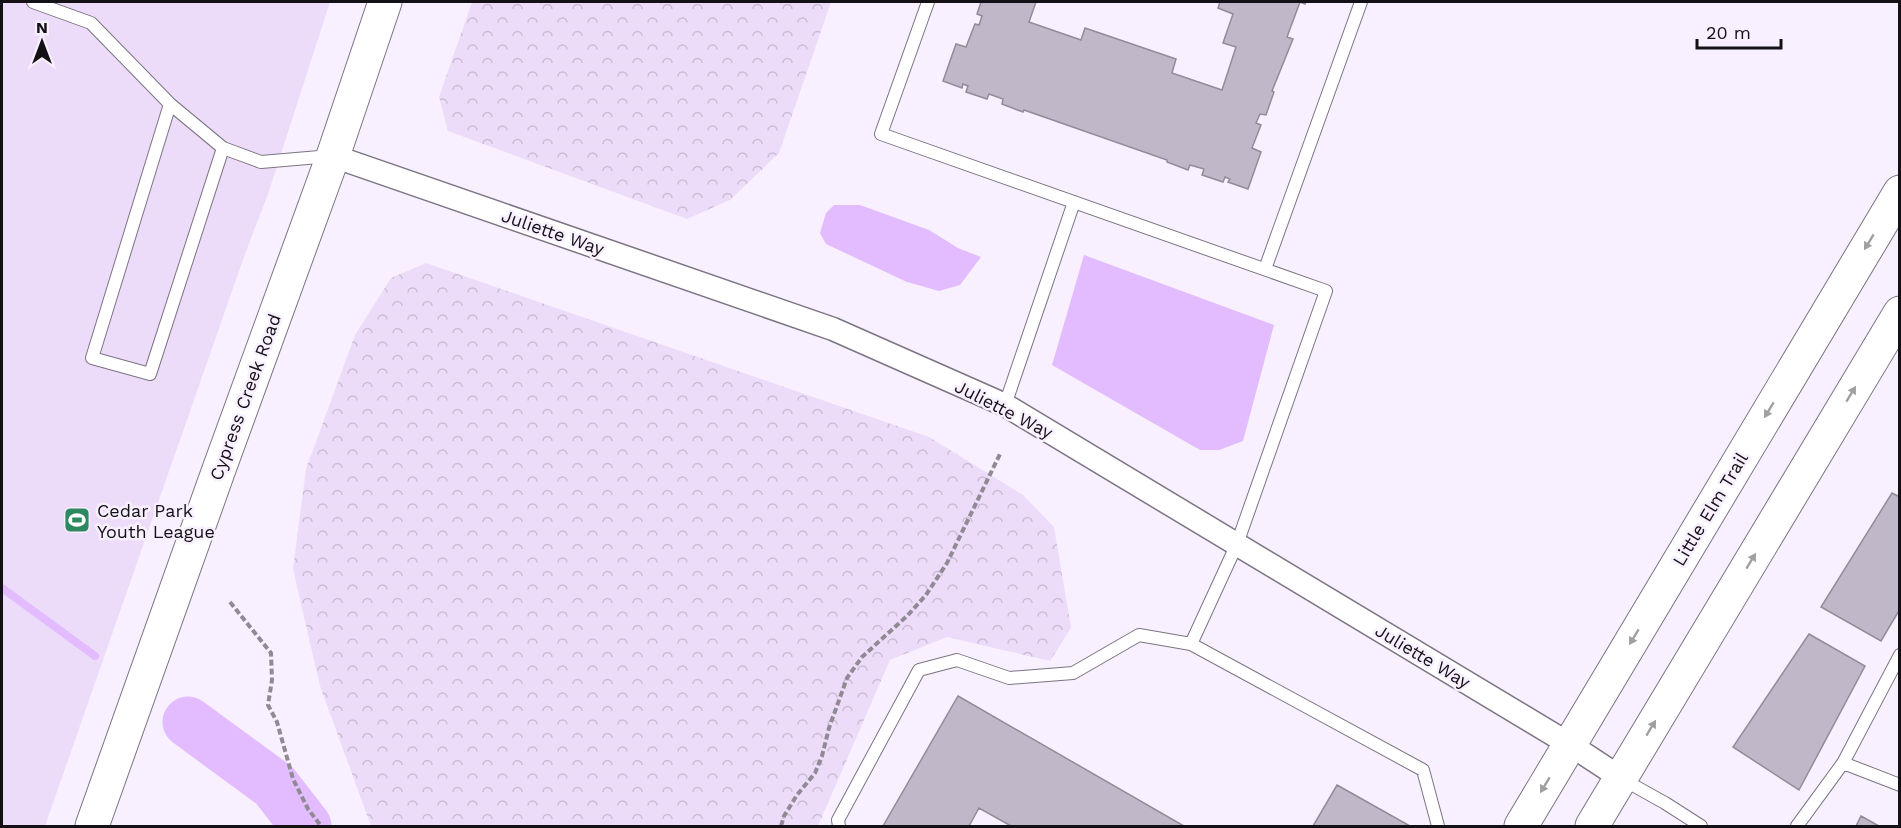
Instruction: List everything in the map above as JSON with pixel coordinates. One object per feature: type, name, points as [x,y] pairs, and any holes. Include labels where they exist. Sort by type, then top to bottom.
[{"type":"street","name":"Cypress Creek Road","points":[[92,826],[333,156],[385,2]]},
{"type":"street","name":"Juliette Way","points":[[333,156],[833,329],[1005,405],[1569,744],[1621,778]]},
{"type":"street","name":"Little Elm Trail","points":[[1521,826],[1899,192]]},
{"type":"street","points":[[1592,826],[1899,313]]},
{"type":"lane","points":[[33,2],[91,22],[170,104],[223,148],[261,162],[333,156]]},
{"type":"lane","points":[[928,2],[881,134],[1326,291],[1237,544],[1191,644]]},
{"type":"lane","points":[[1265,269],[1361,2]]},
{"type":"lane","points":[[170,104],[92,358],[150,374],[223,148]]},
{"type":"lane","points":[[1005,405],[1074,202]]},
{"type":"lane","points":[[838,826],[838,820],[919,670],[957,660],[1009,678],[1073,673],[1139,635],[1191,644],[1423,770],[1438,826]]},
{"type":"lane","points":[[1797,826],[1843,763],[1899,655]]},
{"type":"lane","points":[[1843,763],[1899,785]]},
{"type":"lane","points":[[1621,778],[1701,826]]},
{"type":"path","points":[[781,826],[784,816],[797,795],[815,773],[847,678],[862,657],[907,616],[926,595],[947,563],[1000,454]]},
{"type":"path","points":[[230,602],[271,654],[272,680],[268,705],[276,722],[293,779],[308,809],[321,826]]},
{"type":"green space","name":"Cedar Park Youth League","points":[[2,2],[330,2],[268,194],[45,826],[2,826]]},
{"type":"green space","points":[[472,2],[831,2],[779,153],[730,200],[687,219],[448,131],[439,97]]},
{"type":"green space","points":[[426,263],[929,437],[1023,495],[1054,527],[1071,628],[1050,661],[947,637],[890,660],[818,826],[371,826],[320,686],[293,569],[306,469],[355,335],[391,278]]},
{"type":"shaded area","points":[[834,205],[860,205],[929,230],[958,248],[981,257],[960,285],[939,291],[907,282],[826,244],[820,233],[826,213]]},
{"type":"shaded area","points":[[1084,255],[1274,325],[1243,441],[1219,450],[1200,450],[1052,365]]},
{"type":"building","points":[[981,2],[1036,2],[1029,22],[1081,40],[1085,28],[1176,59],[1172,73],[1222,90],[1236,47],[1223,43],[1233,14],[1218,8],[1220,2],[1300,2],[1287,37],[1293,39],[1272,91],[1274,92],[1266,115],[1260,114],[1256,123],[1261,125],[1252,148],[1261,152],[1248,189],[1228,182],[1230,179],[1225,177],[1223,182],[1202,175],[1204,169],[1190,165],[1188,170],[1167,162],[1167,160],[1002,104],[1003,99],[989,94],[987,99],[966,92],[968,86],[963,84],[962,88],[943,81],[956,44],[966,47],[975,24],[979,25],[982,16],[977,14]]},
{"type":"building","points":[[1892,493],[1900,497],[1900,609],[1881,641],[1821,607]]},
{"type":"building","points":[[1809,634],[1865,666],[1799,790],[1733,747]]},
{"type":"building","points":[[958,696],[1184,826],[1011,826],[979,808],[969,826],[883,826]]},
{"type":"building","points":[[1337,785],[1410,826],[1313,826]]},
{"type":"building","points":[[1861,816],[1879,826],[1856,826]]},
{"type":"waterway","points":[[2,588],[95,656]]},
{"type":"waterway","points":[[188,722],[274,785],[306,826]]},
{"type":"place","name":"Cedar Park Youth League","points":[[77,520]]}]
